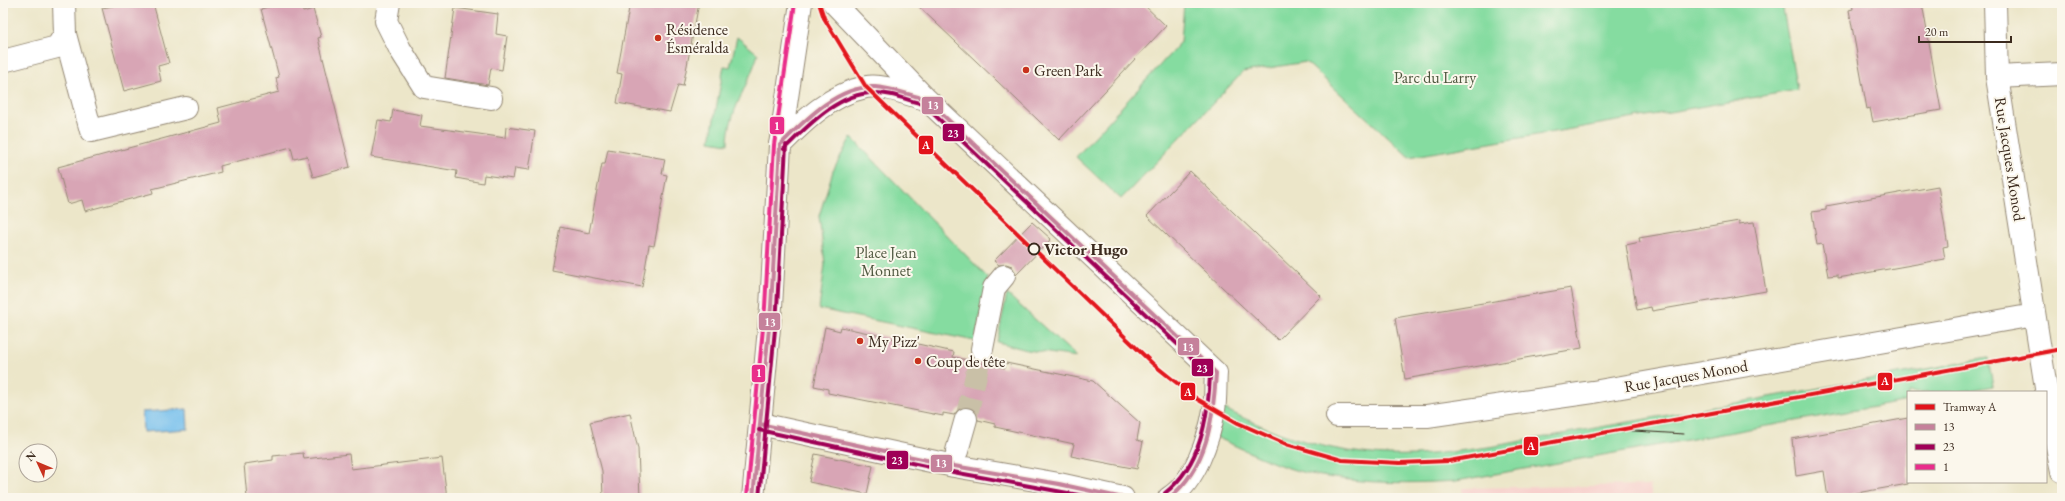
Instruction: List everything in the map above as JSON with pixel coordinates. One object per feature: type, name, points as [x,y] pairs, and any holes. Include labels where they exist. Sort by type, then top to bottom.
[{"type":"street","points":[[64,3],[66,34],[91,131],[186,108]]},
{"type":"street","points":[[388,3],[386,21],[400,49],[424,87],[491,98]]},
{"type":"street","points":[[753,498],[771,307],[780,145],[801,3]]},
{"type":"street","points":[[834,3],[926,99],[1216,373],[1214,409],[1196,467],[1179,492],[1169,498]]},
{"type":"street","name":"Rue Jacques Monod","points":[[1995,3],[1997,77],[2046,391]]},
{"type":"street","points":[[3,61],[57,47],[66,34]]},
{"type":"street","points":[[1997,77],[2062,74]]},
{"type":"street","points":[[780,145],[808,117],[835,98],[866,87],[886,88],[926,99]]},
{"type":"street","points":[[982,349],[994,288],[1004,276]]},
{"type":"street","name":"Rue Jacques Monod","points":[[1337,416],[1427,416],[1506,405],[1600,391],[2034,315]]},
{"type":"street","name":"Rue Jacques Monod","points":[[2047,395],[2062,471]]},
{"type":"street","points":[[957,451],[966,419]]},
{"type":"street","points":[[760,424],[954,466],[1059,484],[1123,498]]},
{"type":"shaded area","points":[[1650,485],[1652,498],[1463,498],[1462,488]]},
{"type":"green space","name":"Parc du Larry","points":[[1184,3],[1782,3],[1797,90],[1409,157],[1306,62],[1243,72],[1121,199],[1076,157],[1181,42]]},
{"type":"green space","points":[[737,37],[758,54],[731,121],[728,144],[710,141],[724,66],[730,67]]},
{"type":"green space","name":"Place Jean Monnet","points":[[851,137],[988,278],[975,341],[819,309],[825,264],[819,216],[833,171]]},
{"type":"green space","points":[[1007,294],[1077,357],[1027,350],[997,342]]},
{"type":"green space","points":[[1988,358],[1993,386],[1965,391],[1907,391],[1907,401],[1456,481],[1397,483],[1357,481],[1318,475],[1298,471],[1277,464],[1216,437],[1221,407],[1291,437],[1340,450],[1390,455],[1416,455],[1489,447]]},
{"type":"water","points":[[187,409],[188,429],[143,432],[142,412]]},
{"type":"building","points":[[112,3],[153,3],[169,63],[158,66],[161,81],[124,91],[102,8],[113,6]]},
{"type":"building","points":[[283,3],[300,3],[303,12],[313,9],[321,37],[318,38],[350,167],[313,177],[307,156],[294,159],[291,147],[220,166],[221,172],[152,189],[153,193],[85,211],[82,200],[68,204],[58,167],[221,123],[218,108],[279,92],[276,78],[279,77],[261,9]]},
{"type":"building","name":"Résidence Ésméralda","points":[[630,3],[699,3],[683,86],[678,85],[670,112],[617,103],[622,74],[617,73]]},
{"type":"building","points":[[915,3],[1142,3],[1166,26],[1059,140]]},
{"type":"building","points":[[1852,3],[1922,3],[1941,110],[1873,122],[1870,108],[1867,109],[1849,10],[1853,9]]},
{"type":"building","points":[[455,8],[498,14],[496,34],[507,36],[502,70],[491,68],[488,85],[445,78]]},
{"type":"building","points":[[393,110],[422,115],[420,126],[505,138],[506,127],[535,131],[529,170],[515,168],[513,179],[484,175],[483,183],[456,178],[457,171],[371,157],[378,120],[391,122]]},
{"type":"building","points":[[608,149],[665,159],[662,174],[667,175],[654,246],[649,245],[642,287],[552,270],[560,227],[589,233],[602,164],[605,164]]},
{"type":"building","points":[[1190,171],[1321,296],[1278,340],[1147,216]]},
{"type":"building","points":[[1938,186],[1948,246],[1943,247],[1945,259],[1838,278],[1838,275],[1828,276],[1822,244],[1817,245],[1812,212],[1826,210],[1826,206]]},
{"type":"building","points":[[1739,221],[1739,224],[1754,222],[1766,291],[1652,311],[1651,307],[1637,310],[1626,245],[1640,242],[1639,238]]},
{"type":"building","points":[[1032,222],[1051,239],[1016,275],[1012,266],[1006,264],[999,265],[994,261]]},
{"type":"building","points":[[1571,288],[1582,348],[1405,379],[1395,318]]},
{"type":"building","points":[[825,327],[840,331],[841,327],[954,352],[953,357],[1005,368],[1006,363],[1093,381],[1140,423],[1137,440],[1143,442],[1137,469],[1071,456],[1074,444],[995,427],[995,424],[978,420],[975,411],[969,407],[963,407],[954,415],[943,413],[943,416],[828,393],[828,389],[814,386]]},
{"type":"building","points":[[630,413],[638,449],[640,498],[603,498],[602,471],[590,422]]},
{"type":"building","points":[[1907,418],[1908,484],[1828,498],[1824,471],[1796,476],[1792,439]]},
{"type":"building","points":[[303,453],[304,459],[349,454],[351,469],[442,458],[447,498],[247,498],[244,464],[273,460],[273,456]]},
{"type":"building","points":[[815,454],[873,466],[867,494],[809,482]]},
{"type":"tunnel","points":[[966,419],[982,349]]},
{"type":"tram line","name":"A","points":[[819,3],[824,18],[866,87],[1153,364],[1197,399],[1238,423],[1286,444],[1342,460],[1400,463],[1449,461],[2062,349]]},
{"type":"tram line","points":[[1617,430],[1684,434]]},
{"type":"transit line","name":"1","points":[[747,497],[765,307],[774,145],[795,3]]},
{"type":"transit line","name":"13","points":[[780,145],[823,106],[848,92],[861,88],[875,87],[895,90],[926,99],[1216,373],[1210,425],[1200,457],[1182,486],[1169,498]]},
{"type":"transit line","name":"23","points":[[784,149],[824,113],[836,105],[860,95],[879,93],[923,104],[1210,375],[1207,408],[1195,455],[1177,482],[1165,493]]},
{"type":"transit line","name":"13","points":[[753,498],[771,307],[780,145]]},
{"type":"transit line","name":"23","points":[[759,498],[777,308],[786,145]]},
{"type":"transit line","name":"13","points":[[760,424],[954,466],[1059,484],[1123,498]]},
{"type":"transit line","name":"23","points":[[759,430],[953,472],[1095,498]]},
{"type":"place","name":"Résidence Ésméralda","points":[[658,38]]},
{"type":"place","name":"Green Park","points":[[1026,70]]},
{"type":"place","name":"Victor Hugo","points":[[1034,249]]},
{"type":"place","name":"My Pizz'","points":[[860,341]]},
{"type":"place","name":"Coup de tête","points":[[918,361]]}]
